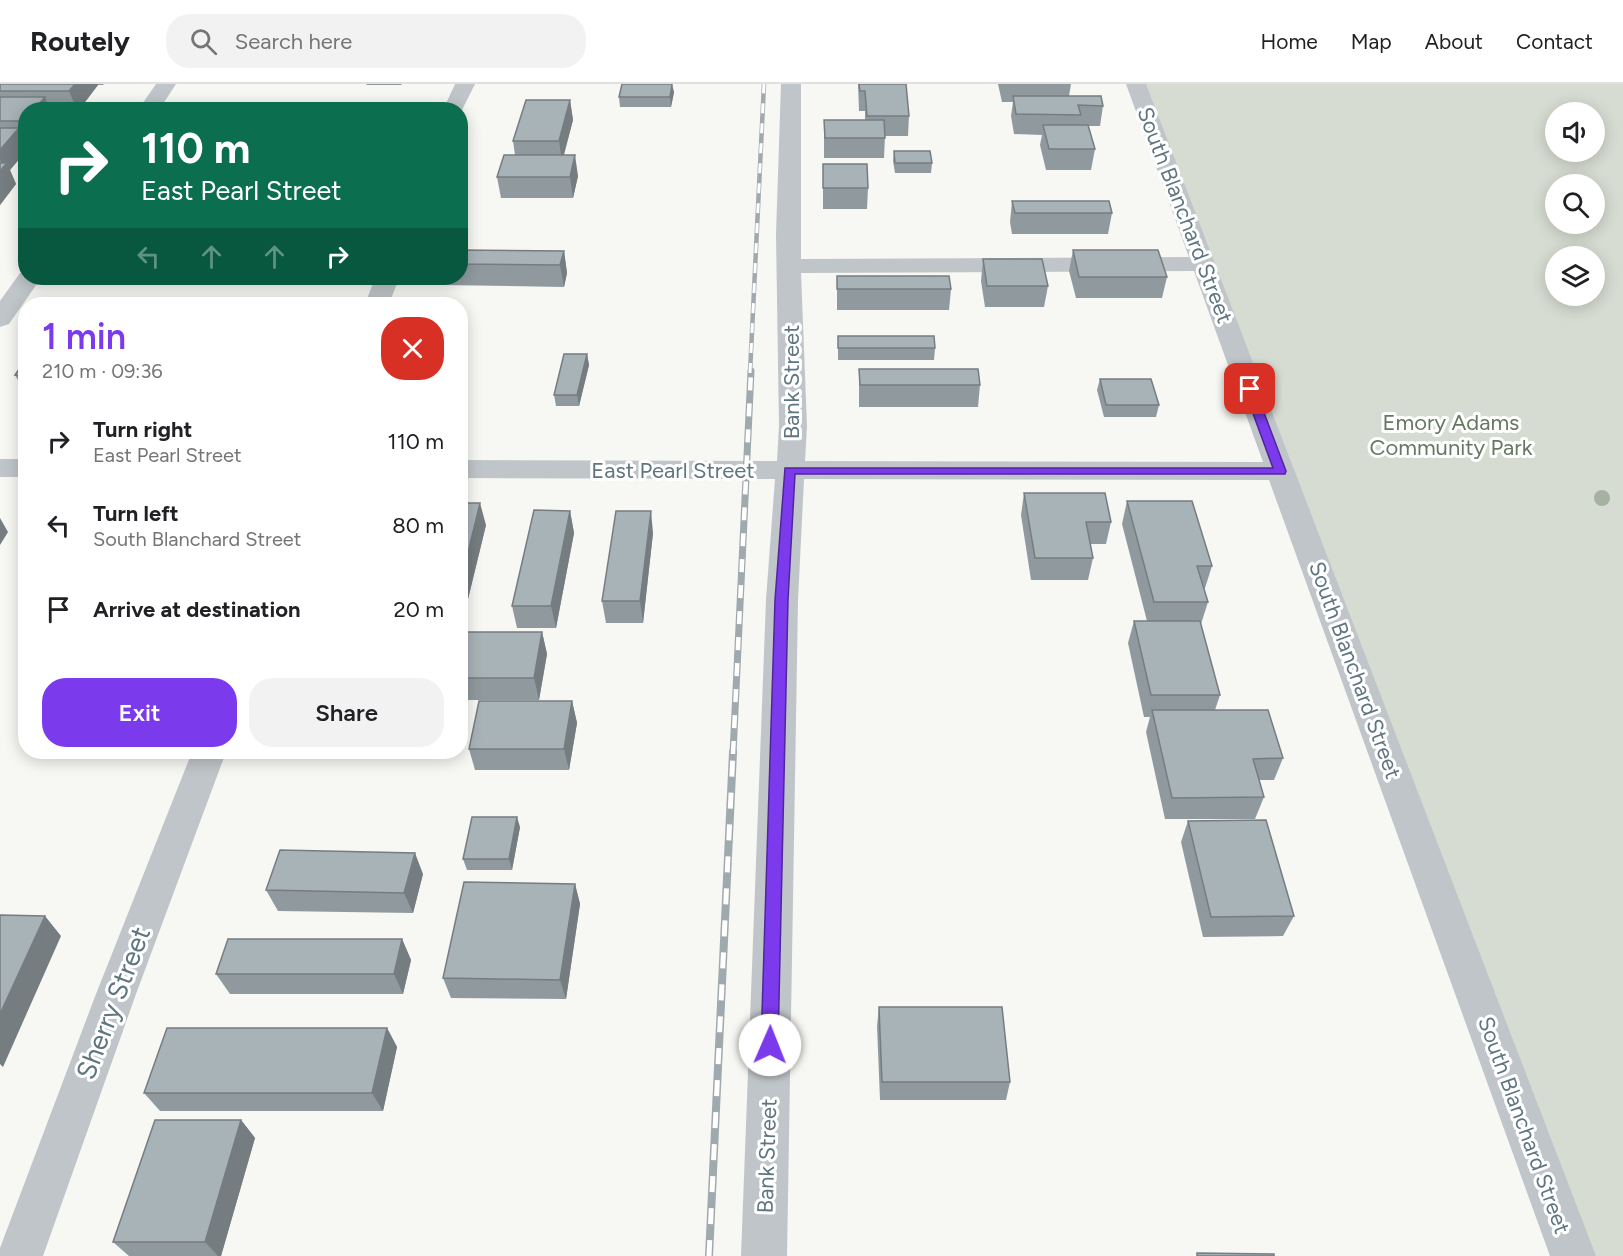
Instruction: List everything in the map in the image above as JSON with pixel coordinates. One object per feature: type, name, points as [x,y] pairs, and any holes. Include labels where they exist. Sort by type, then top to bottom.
[{"type":"street","points":[[154,102],[166,84]]},
{"type":"street","points":[[457,102],[465,84]]},
{"type":"street","name":"Bank Street","points":[[764,1256],[782,600],[793,375],[789,266],[791,84]]},
{"type":"street","name":"South Blanchard Street","points":[[1136,84],[1573,1256]]},
{"type":"street","points":[[789,266],[1204,264]]},
{"type":"street","points":[[0,319],[24,285]]},
{"type":"street","points":[[0,468],[18,468]]},
{"type":"street","name":"East Pearl Street","points":[[468,469],[1281,471]]},
{"type":"street","name":"Sherry Street","points":[[20,1256],[116,994],[206,759]]},
{"type":"green space","name":"Emory Adams Community Park","points":[[1137,84],[1623,84],[1623,1256],[1574,1256]]},
{"type":"building","points":[[0,84],[75,84],[69,91],[0,91]]},
{"type":"building","points":[[622,84],[672,84],[670,97],[619,97]]},
{"type":"building","points":[[859,84],[906,84],[909,116],[867,116],[865,91],[860,91]]},
{"type":"building","points":[[1013,96],[1101,96],[1103,106],[1078,105],[1081,115],[1016,114]]},
{"type":"building","points":[[0,97],[45,97],[41,102],[18,102],[18,121],[0,121]]},
{"type":"building","points":[[526,100],[570,100],[559,141],[513,141]]},
{"type":"building","points":[[824,120],[884,120],[885,138],[825,138]]},
{"type":"building","points":[[1043,125],[1088,125],[1095,149],[1049,149]]},
{"type":"building","points":[[0,128],[18,128],[18,129],[0,150]]},
{"type":"building","points":[[894,151],[930,151],[932,163],[895,163]]},
{"type":"building","points":[[504,155],[575,155],[570,177],[497,177]]},
{"type":"building","points":[[0,163],[7,163],[0,171]]},
{"type":"building","points":[[823,164],[867,164],[868,188],[823,188]]},
{"type":"building","points":[[1012,201],[1109,201],[1112,213],[1015,213]]},
{"type":"building","points":[[468,250],[564,251],[560,265],[468,264]]},
{"type":"building","points":[[1073,250],[1158,250],[1167,277],[1079,277]]},
{"type":"building","points":[[983,259],[1042,259],[1048,286],[987,286]]},
{"type":"building","points":[[837,276],[949,276],[951,289],[837,289]]},
{"type":"building","points":[[838,336],[934,336],[935,348],[838,348]]},
{"type":"building","points":[[564,354],[587,354],[577,395],[554,395]]},
{"type":"building","points":[[859,369],[978,369],[980,385],[860,385]]},
{"type":"building","points":[[1100,379],[1151,379],[1159,405],[1106,405]]},
{"type":"building","points":[[1024,493],[1105,493],[1111,522],[1086,522],[1093,558],[1035,558]]},
{"type":"building","points":[[1127,501],[1192,501],[1212,566],[1197,566],[1208,602],[1154,602]]},
{"type":"building","points":[[468,503],[480,503],[468,552]]},
{"type":"building","points":[[534,510],[570,511],[551,606],[512,606]]},
{"type":"building","points":[[616,511],[651,511],[640,601],[602,601]]},
{"type":"building","points":[[1134,621],[1200,621],[1220,695],[1151,695]]},
{"type":"building","points":[[468,632],[542,632],[534,678],[468,678]]},
{"type":"building","points":[[479,701],[572,701],[564,749],[469,749]]},
{"type":"building","points":[[1152,710],[1268,710],[1283,758],[1253,759],[1264,797],[1172,798]]},
{"type":"building","points":[[472,817],[517,817],[509,859],[463,859]]},
{"type":"building","points":[[1266,820],[1294,916],[1211,917],[1188,821]]},
{"type":"building","points":[[280,850],[415,853],[404,893],[266,890]]},
{"type":"building","points":[[464,882],[575,884],[560,980],[443,978]]},
{"type":"building","points":[[0,915],[45,916],[0,1014]]},
{"type":"building","points":[[228,939],[402,939],[394,974],[216,974]]},
{"type":"building","points":[[879,1007],[1002,1007],[1010,1082],[882,1082]]},
{"type":"building","points":[[167,1028],[387,1028],[372,1093],[144,1093]]},
{"type":"building","points":[[155,1120],[241,1120],[205,1242],[113,1242]]},
{"type":"building","points":[[1197,1253],[1274,1254],[1274,1256],[1197,1256]]},
{"type":"railway","points":[[750,373],[764,84]]},
{"type":"railway","points":[[733,754],[751,371]]},
{"type":"railway","points":[[709,1256],[733,752]]},
{"type":"route","points":[[770,1045],[782,600],[789,470],[1281,471],[1250,389]]}]
